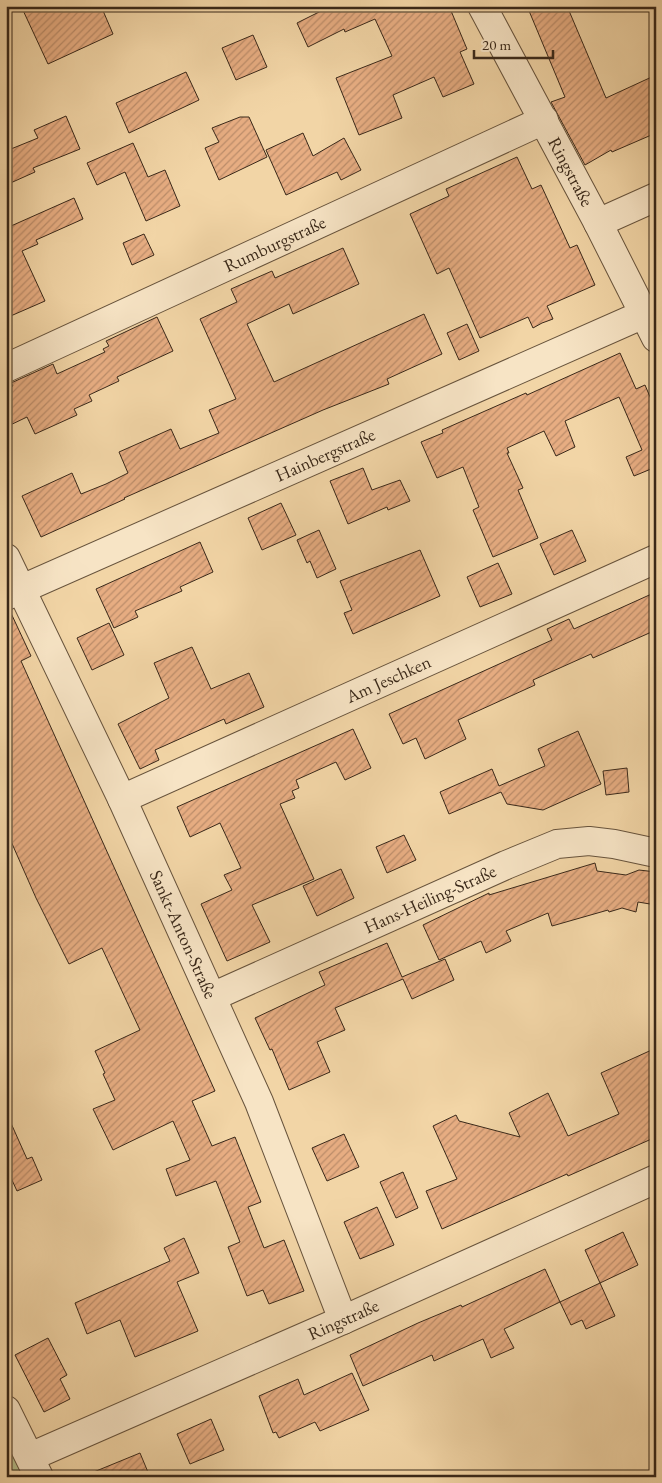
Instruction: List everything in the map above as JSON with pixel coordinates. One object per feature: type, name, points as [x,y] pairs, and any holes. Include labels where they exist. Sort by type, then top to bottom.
[{"type":"street","name":"Ringstraße","points":[[482,6],[544,120],[656,338]]},
{"type":"street","name":"Rumburgstraße","points":[[6,368],[544,120]]},
{"type":"street","points":[[598,224],[656,197]]},
{"type":"street","name":"Hainbergstraße","points":[[14,592],[644,314]]},
{"type":"street","name":"Sankt-Anton-Straße","points":[[6,558],[14,592],[122,799],[259,1102],[342,1320]]},
{"type":"street","name":"Am Jeschken","points":[[122,799],[656,559]]},
{"type":"street","name":"Hans-Heiling-Straße","points":[[212,997],[557,844],[589,841],[656,853]]},
{"type":"street","name":"Ringstraße","points":[[35,1467],[342,1320],[656,1179]]},
{"type":"street","points":[[6,1410],[35,1467]]},
{"type":"green space","points":[[6,1437],[26,1477],[6,1477]]},
{"type":"building","points":[[21,6],[101,6],[113,34],[48,64]]},
{"type":"building","points":[[331,6],[449,6],[467,49],[460,52],[474,84],[443,97],[434,77],[393,95],[402,118],[359,135],[336,78],[392,56],[375,19],[345,32],[344,29],[308,47],[297,23]]},
{"type":"building","points":[[527,6],[567,6],[606,98],[656,75],[656,133],[612,152],[611,150],[585,165],[551,102],[565,97]]},
{"type":"building","points":[[253,35],[267,67],[236,80],[222,48]]},
{"type":"building","points":[[186,72],[199,100],[129,133],[116,103]]},
{"type":"building","points":[[66,116],[80,149],[33,168],[35,172],[6,185],[6,151],[38,138],[34,130]]},
{"type":"building","points":[[240,117],[249,117],[267,157],[219,180],[205,148],[219,142],[212,128]]},
{"type":"building","points":[[303,133],[313,156],[344,138],[361,170],[341,180],[337,172],[286,195],[266,150]]},
{"type":"building","points":[[133,143],[148,177],[165,170],[180,206],[146,221],[125,172],[97,185],[87,163]]},
{"type":"building","points":[[517,157],[532,189],[541,185],[570,248],[577,245],[595,285],[547,306],[553,319],[533,328],[528,317],[480,338],[449,268],[437,274],[410,214],[449,196],[446,189]]},
{"type":"building","points":[[74,198],[83,219],[36,240],[38,244],[22,251],[45,301],[6,318],[6,215],[11,226]]},
{"type":"building","points":[[144,234],[154,255],[132,265],[123,243]]},
{"type":"building","points":[[343,248],[359,284],[293,314],[289,304],[247,324],[274,382],[424,314],[442,354],[387,379],[389,384],[323,410],[41,537],[22,496],[72,473],[81,494],[106,484],[128,473],[119,452],[171,429],[180,449],[219,433],[209,410],[236,399],[200,319],[237,302],[231,289],[272,271],[275,278]]},
{"type":"building","points":[[157,317],[173,351],[117,377],[119,381],[89,395],[92,401],[74,409],[77,415],[35,434],[27,417],[6,427],[6,389],[13,386],[11,383],[53,364],[57,374],[105,352],[103,349],[109,346],[106,341]]},
{"type":"building","points":[[467,324],[479,351],[459,360],[447,333]]},
{"type":"building","points":[[620,353],[636,389],[645,385],[656,411],[656,481],[651,469],[634,476],[626,457],[642,450],[619,397],[565,421],[575,447],[556,456],[544,431],[507,448],[509,453],[507,453],[523,488],[518,490],[538,538],[493,557],[473,510],[479,507],[463,467],[437,478],[421,442],[443,433],[442,430],[526,393],[527,395]]},
{"type":"building","points":[[363,468],[372,490],[400,480],[410,501],[388,510],[387,507],[348,524],[330,481]]},
{"type":"building","points":[[281,503],[296,535],[262,550],[248,518]]},
{"type":"building","points":[[319,530],[336,569],[317,578],[310,561],[307,563],[297,540]]},
{"type":"building","points":[[572,530],[586,561],[554,575],[540,544]]},
{"type":"building","points":[[200,542],[213,572],[180,587],[182,591],[135,611],[138,617],[114,628],[96,589]]},
{"type":"building","points":[[420,550],[440,596],[353,634],[344,613],[352,610],[340,581]]},
{"type":"building","points":[[498,563],[512,594],[480,607],[467,577]]},
{"type":"building","points":[[656,592],[656,630],[593,658],[591,654],[533,680],[535,685],[458,720],[466,739],[425,759],[416,738],[403,744],[389,714],[552,640],[547,629],[569,619],[574,629]]},
{"type":"building","points":[[6,611],[10,611],[31,656],[21,661],[215,1091],[192,1101],[212,1146],[235,1137],[261,1202],[248,1207],[264,1248],[284,1240],[304,1291],[269,1304],[263,1290],[247,1296],[228,1247],[240,1242],[216,1181],[176,1196],[166,1169],[190,1160],[173,1121],[113,1150],[93,1109],[115,1100],[95,1051],[140,1030],[102,948],[69,964],[36,898],[6,830]]},
{"type":"building","points":[[109,623],[124,655],[92,670],[77,638]]},
{"type":"building","points":[[192,647],[211,689],[249,673],[264,707],[226,724],[224,719],[155,750],[159,760],[140,769],[118,724],[169,698],[154,663]]},
{"type":"building","points":[[353,729],[371,768],[345,780],[336,762],[296,780],[299,788],[292,791],[295,798],[280,804],[314,879],[252,905],[270,942],[227,961],[201,904],[232,890],[224,875],[241,868],[220,823],[190,837],[177,807]]},
{"type":"building","points":[[578,731],[601,784],[543,810],[507,804],[501,792],[449,814],[440,792],[492,769],[499,786],[545,766],[538,749]]},
{"type":"building","points":[[627,768],[629,792],[606,795],[603,771]]},
{"type":"building","points":[[404,835],[416,860],[387,873],[376,847]]},
{"type":"building","points":[[595,863],[597,871],[626,875],[639,870],[656,872],[656,905],[638,902],[636,912],[622,908],[609,912],[608,910],[552,926],[548,913],[506,931],[511,941],[486,953],[481,941],[439,960],[423,925],[489,893],[489,895]]},
{"type":"building","points":[[341,869],[354,898],[317,916],[303,886]]},
{"type":"building","points":[[387,943],[402,977],[445,959],[454,980],[412,999],[403,979],[335,1008],[345,1030],[317,1042],[330,1072],[289,1090],[272,1049],[270,1050],[255,1018],[325,985],[319,972]]},
{"type":"building","points":[[656,1048],[656,1137],[442,1229],[426,1191],[457,1179],[433,1126],[456,1115],[459,1121],[520,1137],[509,1113],[548,1093],[568,1136],[619,1114],[601,1073]]},
{"type":"building","points":[[6,1112],[27,1159],[32,1157],[42,1180],[17,1191],[6,1167]]},
{"type":"building","points":[[344,1134],[359,1167],[327,1181],[312,1148]]},
{"type":"building","points":[[403,1172],[418,1208],[396,1218],[380,1182]]},
{"type":"building","points":[[377,1207],[394,1245],[360,1259],[344,1222]]},
{"type":"building","points":[[623,1232],[638,1265],[600,1283],[585,1250]]},
{"type":"building","points":[[184,1238],[199,1273],[177,1282],[198,1331],[135,1357],[120,1320],[87,1334],[75,1303],[170,1261],[164,1248]]},
{"type":"building","points":[[545,1269],[560,1302],[504,1329],[514,1348],[491,1358],[483,1339],[434,1361],[432,1355],[363,1386],[350,1355],[418,1323],[461,1305],[462,1307]]},
{"type":"building","points":[[600,1283],[615,1316],[586,1329],[582,1320],[571,1325],[560,1302]]},
{"type":"building","points":[[48,1338],[67,1375],[60,1379],[70,1399],[44,1412],[15,1355]]},
{"type":"building","points":[[352,1373],[369,1410],[320,1431],[315,1422],[279,1438],[276,1432],[273,1433],[259,1396],[298,1379],[304,1395]]},
{"type":"building","points":[[211,1419],[224,1450],[190,1464],[177,1434]]},
{"type":"building","points":[[140,1453],[150,1477],[84,1477],[84,1476]]}]
